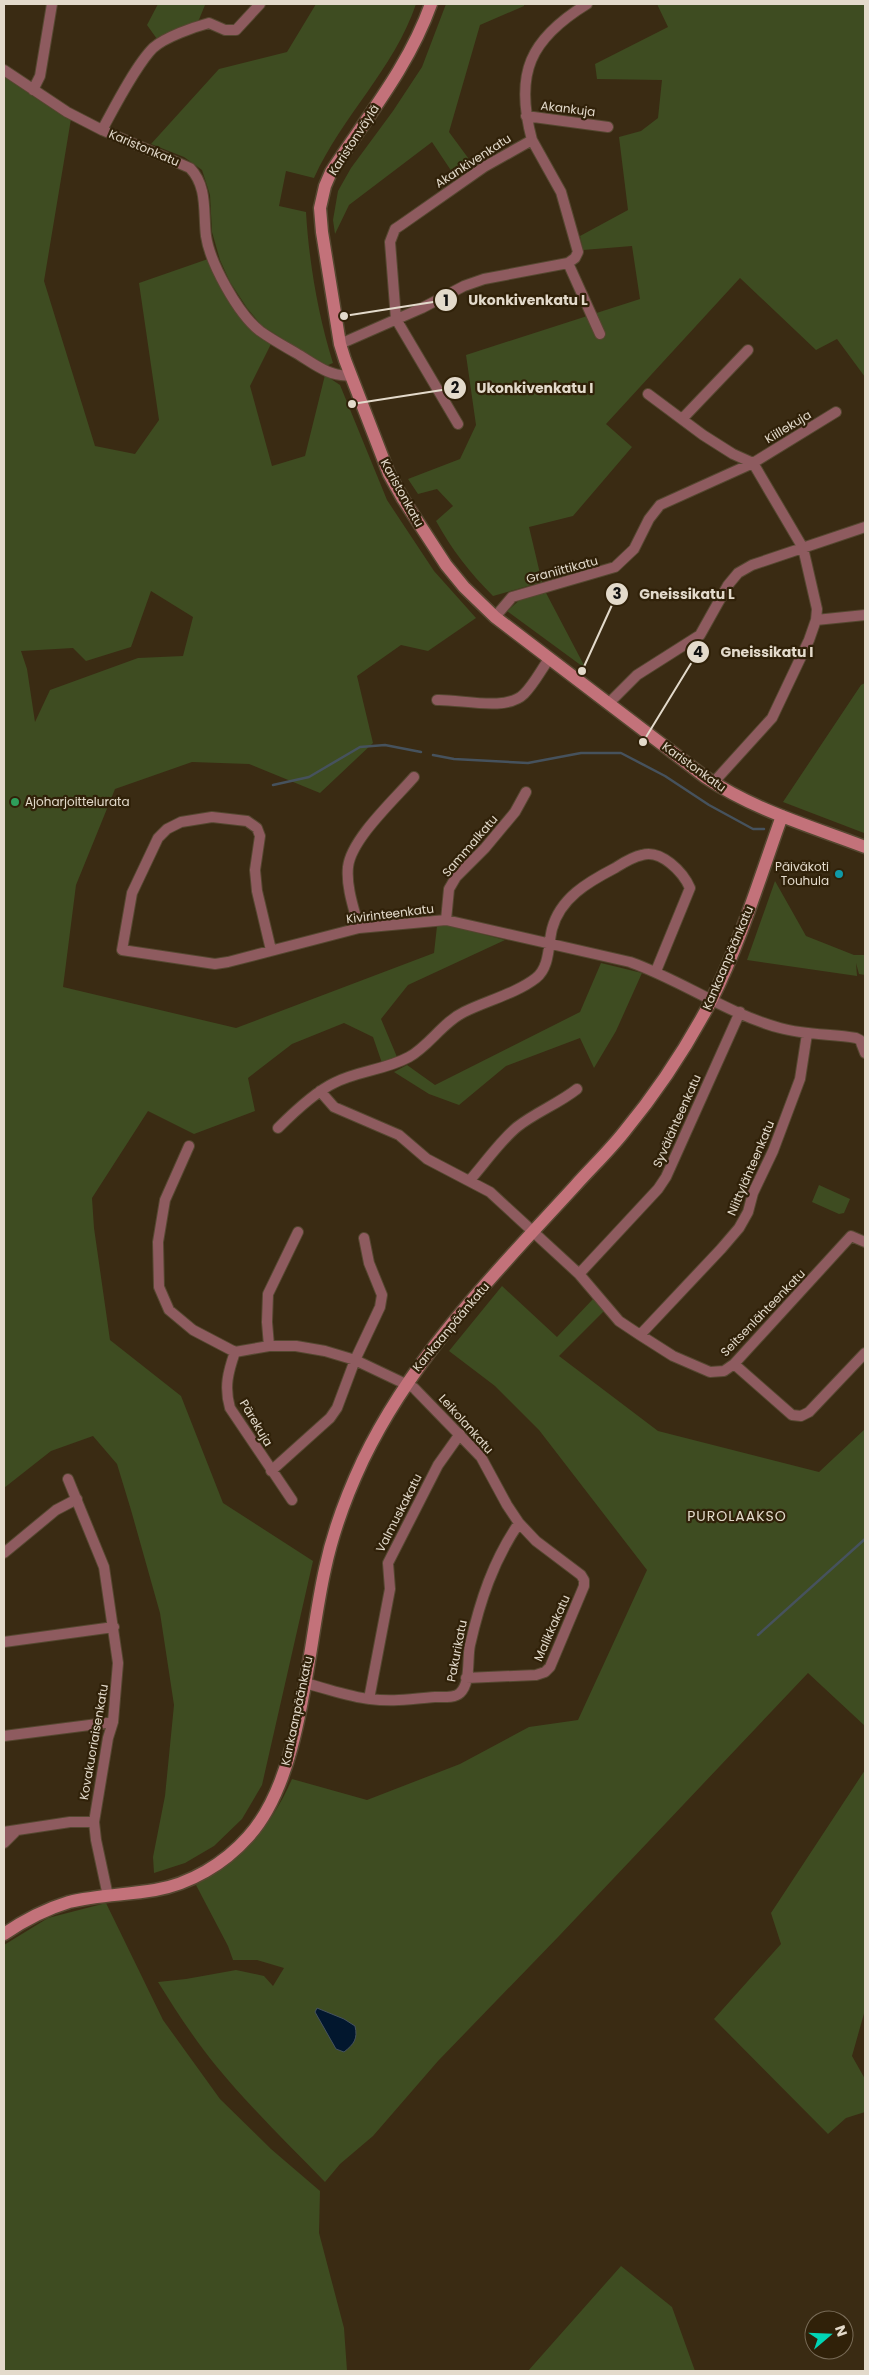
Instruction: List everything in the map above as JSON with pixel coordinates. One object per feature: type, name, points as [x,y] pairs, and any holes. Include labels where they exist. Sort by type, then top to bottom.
[{"type":"street","points":[[33,90],[40,76],[52,4]]},
{"type":"street","points":[[102,130],[119,99],[154,47],[168,38],[210,23],[231,32],[236,30],[260,4]]},
{"type":"street","name":"Karistonväylä","points":[[350,375],[340,344],[322,232],[320,208],[325,186],[331,172],[402,68],[421,30],[431,4]]},
{"type":"street","name":"Akankivenkatu","points":[[396,318],[390,250],[391,236],[395,229],[484,167],[532,140],[523,96],[526,75],[534,55],[545,36],[563,19],[587,4]]},
{"type":"street","name":"Karistonkatu","points":[[4,70],[67,112],[102,130],[190,168],[198,177],[202,189],[207,238],[212,255],[224,282],[245,316],[259,330],[332,374],[350,375],[389,474],[403,499],[446,565],[464,587],[495,618],[713,783],[744,801],[865,847]]},
{"type":"street","name":"Akankuja","points":[[526,116],[608,127]]},
{"type":"street","points":[[340,344],[422,308],[464,286],[484,279],[568,263],[575,258],[578,252],[577,243],[561,192],[532,140]]},
{"type":"street","points":[[568,263],[600,334]]},
{"type":"street","points":[[396,318],[458,424]]},
{"type":"street","points":[[684,418],[748,350]]},
{"type":"street","points":[[648,394],[684,418],[711,440],[733,454],[753,463],[803,548],[817,609],[816,620],[772,718],[713,783]]},
{"type":"street","name":"Kiillekuja","points":[[753,463],[836,412]]},
{"type":"street","name":"Graniittikatu","points":[[495,618],[512,597],[615,567],[634,549],[649,519],[660,505],[753,463]]},
{"type":"street","points":[[609,703],[637,675],[700,635],[728,585],[738,573],[752,565],[865,527]]},
{"type":"street","points":[[816,620],[865,615]]},
{"type":"street","points":[[437,700],[489,703],[517,699],[526,692],[549,659]]},
{"type":"street","points":[[359,928],[349,884],[348,866],[355,844],[414,778]]},
{"type":"street","name":"Sammalkatu","points":[[446,920],[449,888],[456,877],[485,848],[515,812],[526,792]]},
{"type":"street","name":"Kankaanpäänkatu","points":[[4,1934],[29,1919],[64,1904],[158,1890],[190,1879],[219,1862],[248,1837],[261,1820],[281,1784],[304,1683],[324,1570],[333,1537],[362,1462],[379,1428],[405,1384],[437,1340],[624,1132],[680,1053],[712,999],[741,930],[782,816]]},
{"type":"street","name":"Kivirinteenkatu","points":[[271,950],[256,891],[255,870],[260,836],[257,828],[242,820],[212,817],[181,822],[167,829],[158,838],[132,893],[122,950],[215,964],[271,950],[359,928],[446,920],[612,957],[656,971],[680,985],[778,1028],[807,1034],[856,1038],[860,1040],[865,1053]]},
{"type":"street","points":[[278,1128],[320,1091],[335,1082],[409,1057],[461,1013],[529,983],[542,972],[550,944],[552,928],[559,910],[572,895],[588,882],[640,855],[654,853],[682,874],[690,888],[656,971]]},
{"type":"street","name":"Syvälähteenkatu","points":[[579,1274],[666,1177],[740,1012]]},
{"type":"street","name":"Niittylähteenkatu","points":[[640,1335],[721,1249],[739,1228],[748,1212],[753,1193],[773,1151],[800,1079],[807,1034]]},
{"type":"street","points":[[470,1180],[515,1128],[529,1118],[561,1101],[577,1089]]},
{"type":"street","name":"Seitsenlähteenkatu","points":[[320,1091],[334,1107],[399,1135],[427,1159],[490,1192],[579,1274],[619,1321],[673,1356],[710,1372],[724,1371],[734,1364],[851,1236],[865,1242]]},
{"type":"street","points":[[189,1146],[165,1200],[158,1242],[159,1287],[169,1310],[193,1330],[234,1352]]},
{"type":"street","points":[[269,1346],[266,1322],[268,1294],[298,1232]]},
{"type":"street","points":[[271,1471],[330,1418],[337,1408],[355,1360],[380,1307],[382,1295],[369,1263],[364,1238]]},
{"type":"street","name":"Leikolankatu","points":[[234,1352],[269,1346],[296,1346],[355,1360],[414,1388],[482,1457],[507,1505],[519,1523],[536,1541],[581,1575]]},
{"type":"street","name":"Pärekuja","points":[[234,1352],[226,1378],[226,1393],[230,1408],[292,1500]]},
{"type":"street","points":[[734,1364],[792,1415],[801,1416],[809,1412],[865,1353]]},
{"type":"street","name":"Valmuskakatu","points":[[368,1699],[390,1589],[388,1563],[438,1465],[460,1434]]},
{"type":"street","name":"Kovakuoriaisenkatu","points":[[68,1479],[104,1567],[118,1663],[113,1722],[108,1738],[94,1822],[108,1896]]},
{"type":"street","points":[[4,1553],[56,1510],[77,1499]]},
{"type":"street","name":"Pakurikatu","points":[[304,1683],[368,1699],[454,1696],[460,1694],[465,1686],[469,1651],[477,1615],[490,1575],[502,1547],[519,1523]]},
{"type":"street","name":"Malikkakatu","points":[[466,1678],[536,1675],[545,1672],[550,1667],[584,1586],[584,1580],[581,1575]]},
{"type":"street","points":[[4,1642],[114,1627]]},
{"type":"street","points":[[4,1736],[113,1722]]},
{"type":"street","points":[[4,1832],[70,1822],[94,1822]]},
{"type":"street","points":[[4,1843],[16,1831]]},
{"type":"green space","points":[[158,4],[205,5],[198,22],[157,39],[147,25]]},
{"type":"green space","points":[[316,4],[416,4],[395,50],[339,134],[314,178],[286,171],[279,206],[306,212],[315,288],[333,363],[326,366],[262,326],[247,308],[230,282],[220,260],[212,232],[210,195],[202,170],[184,157],[151,144],[219,69],[287,52]]},
{"type":"green space","points":[[446,4],[524,4],[524,6],[480,25],[449,132],[474,166],[456,178],[432,142],[349,205],[335,234],[333,220],[338,191],[351,168],[393,111],[422,67]]},
{"type":"green space","points":[[657,4],[865,4],[865,377],[837,339],[816,350],[740,278],[606,424],[632,447],[573,516],[529,527],[542,582],[493,596],[462,561],[436,521],[453,506],[437,489],[418,494],[408,479],[460,459],[476,425],[466,355],[640,299],[632,246],[583,250],[580,236],[628,210],[619,137],[641,131],[658,118],[662,80],[597,79],[595,64],[668,27]]},
{"type":"green space","points":[[4,76],[71,119],[44,281],[95,446],[135,454],[159,420],[139,283],[208,259],[234,306],[250,327],[271,344],[250,386],[272,466],[305,456],[325,375],[340,385],[387,500],[434,571],[476,618],[428,651],[401,645],[357,676],[373,743],[320,793],[249,764],[192,762],[115,789],[76,885],[63,987],[236,1028],[434,953],[437,926],[447,925],[505,940],[408,985],[381,1019],[397,1057],[382,1063],[373,1037],[344,1023],[292,1044],[248,1078],[255,1111],[194,1134],[148,1111],[92,1198],[94,1228],[110,1340],[181,1396],[223,1503],[313,1561],[262,1785],[242,1819],[214,1846],[185,1863],[154,1873],[153,1857],[165,1796],[174,1705],[160,1613],[117,1464],[93,1436],[51,1451],[4,1488]],"holes":[[[151,591],[193,617],[183,656],[138,658],[50,690],[35,722],[27,669],[21,651],[73,648],[86,661],[131,647]]]},
{"type":"green space","points":[[545,591],[586,669],[507,611],[523,597]]},
{"type":"green space","points":[[865,683],[864,833],[783,802],[861,685]]},
{"type":"green space","points":[[775,881],[806,936],[854,955],[865,955],[865,975],[859,974],[856,963],[857,976],[747,960]]},
{"type":"green space","points":[[601,963],[642,973],[616,1031],[594,1068],[580,1038],[506,1066],[459,1105],[429,1094],[394,1072],[407,1065],[435,1085],[580,1012]]},
{"type":"green space","points":[[819,1185],[850,1199],[844,1213],[839,1214],[812,1202]]},
{"type":"green space","points":[[502,1286],[557,1337],[593,1299],[604,1311],[559,1356],[658,1431],[819,1472],[865,1429],[865,1726],[808,1673],[438,2061],[373,2136],[340,2164],[325,2182],[256,2111],[217,2067],[186,2025],[158,1982],[236,1970],[264,1976],[273,1986],[284,1968],[257,1960],[233,1960],[228,1946],[196,1885],[228,1863],[253,1840],[274,1813],[292,1779],[367,1800],[460,1764],[529,1727],[578,1720],[647,1570],[539,1430],[495,1386],[449,1351]]},
{"type":"green space","points":[[865,1770],[865,2010],[852,2056],[865,2079],[865,2112],[846,2118],[828,2134],[714,2019],[781,1944],[771,1913]]},
{"type":"green space","points":[[106,1903],[163,2020],[220,2099],[271,2149],[320,2191],[319,2233],[344,2328],[347,2371],[4,2371],[4,1945],[48,1918]]},
{"type":"green space","points":[[621,2266],[672,2307],[695,2371],[528,2371]]},
{"type":"water","points":[[317,2008],[344,2019],[355,2026],[356,2034],[354,2041],[344,2052],[336,2049],[315,2012]]},
{"type":"waterway","points":[[273,785],[309,777],[360,747],[385,745],[421,752]]},
{"type":"waterway","points":[[433,755],[454,759],[528,763],[581,753],[621,753],[665,776],[709,805],[753,829],[764,829]]},
{"type":"waterway","points":[[758,1635],[865,1539]]},
{"type":"place","name":"Ukonkivenkatu L","points":[[344,316]]},
{"type":"place","name":"Ukonkivenkatu I","points":[[352,404]]},
{"type":"place","name":"Gneissikatu L","points":[[582,671]]},
{"type":"place","name":"Gneissikatu I","points":[[643,742]]},
{"type":"place","name":"Ajoharjoittelurata","points":[[15,802]]},
{"type":"place","name":"Päiväkoti Touhula","points":[[839,874]]},
{"type":"district","name":"PUROLAAKSO","points":[[737,1516]]}]
